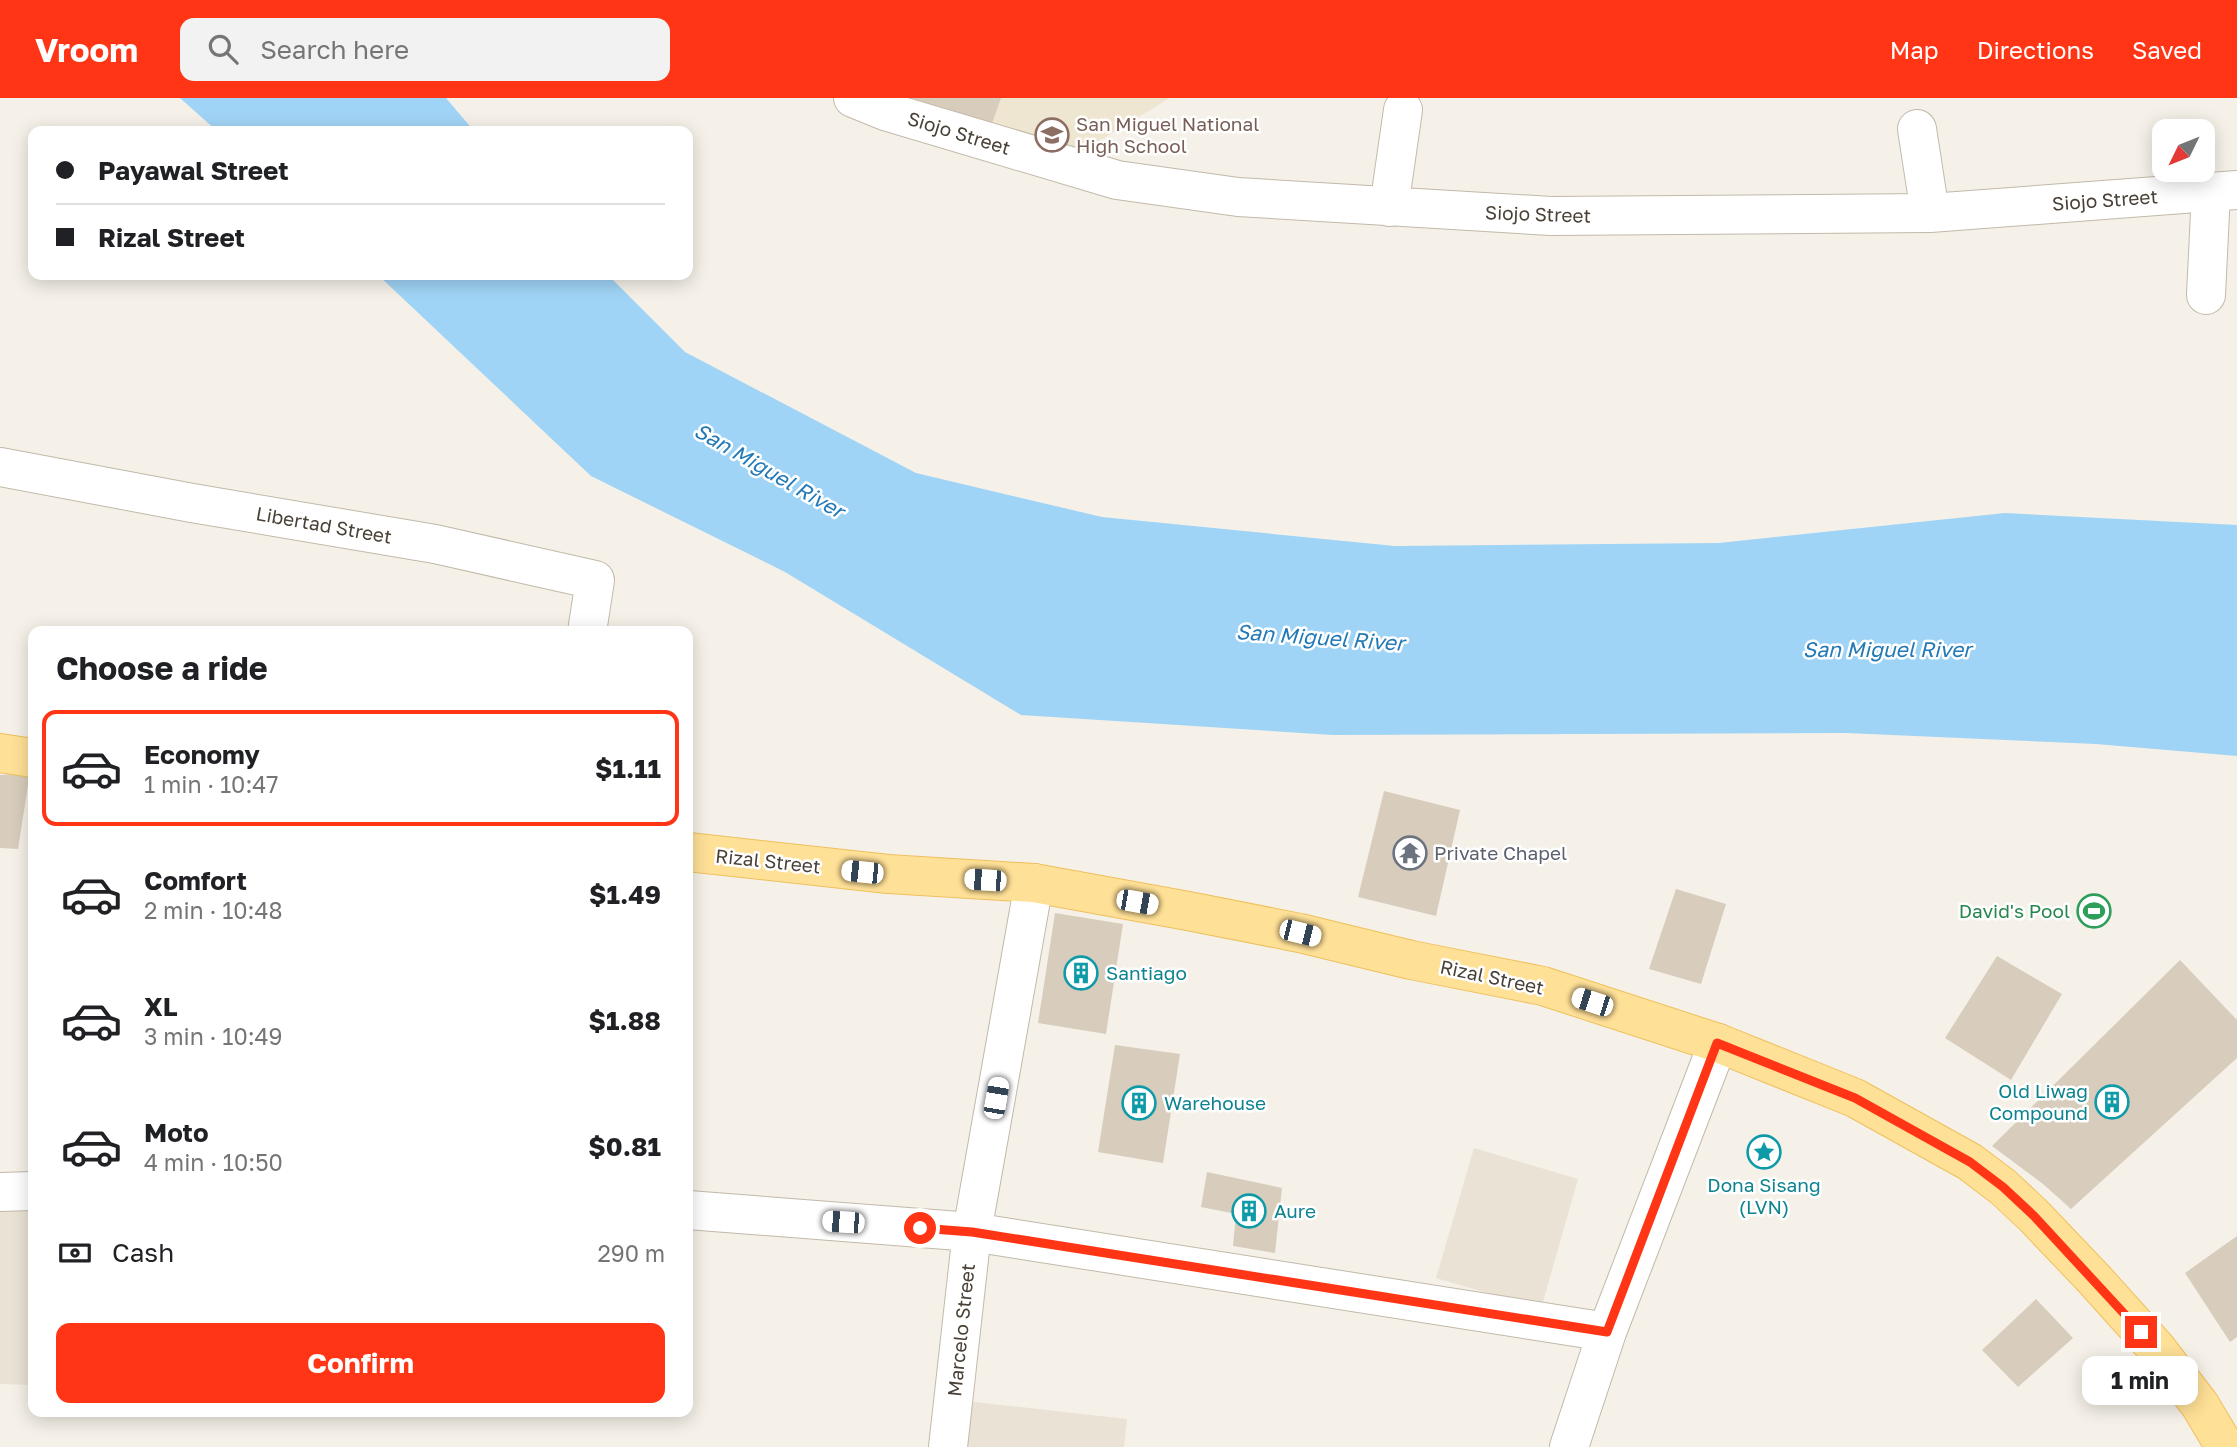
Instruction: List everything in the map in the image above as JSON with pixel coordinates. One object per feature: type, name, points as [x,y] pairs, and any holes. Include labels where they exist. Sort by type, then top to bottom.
[{"type":"main road","points":[[0,753],[28,757]]},
{"type":"main road","name":"Rizal Street","points":[[693,853],[888,874],[1034,883],[1300,933],[1411,960],[1543,986],[1717,1043],[1855,1098],[1970,1162],[2003,1187],[2078,1262],[2157,1349],[2200,1405],[2225,1447]]},
{"type":"street","name":"Siojo Street","points":[[853,98],[885,111],[1117,180],[1238,197],[1551,216],[1930,214],[2224,191]]},
{"type":"street","points":[[1388,206],[1403,110]]},
{"type":"street","points":[[1917,129],[1930,214]]},
{"type":"street","points":[[2206,295],[2224,191]]},
{"type":"street","name":"Libertad Street","points":[[0,467],[435,544],[595,580],[588,626]]},
{"type":"street","name":"Marcelo Street","points":[[948,1447],[972,1232],[1034,883]]},
{"type":"street","points":[[1569,1447],[1607,1332],[1717,1043]]},
{"type":"street","points":[[0,1192],[28,1191]]},
{"type":"street","points":[[693,1210],[972,1232],[1607,1332]]},
{"type":"shaded area","name":"San Miguel National High School","points":[[877,98],[1170,98],[1074,156]]},
{"type":"shaded area","points":[[1474,1148],[1578,1179],[1541,1309],[1436,1278]]},
{"type":"shaded area","points":[[28,1210],[28,1385],[0,1384],[0,1211]]},
{"type":"shaded area","points":[[966,1401],[1127,1419],[1124,1447],[962,1447]]},
{"type":"water","points":[[180,98],[446,98],[470,126],[211,126]]},
{"type":"water","name":"San Miguel River","points":[[383,280],[613,280],[685,352],[916,473],[1102,517],[1395,546],[1719,543],[2005,513],[2237,525],[2237,756],[2096,744],[1846,733],[1333,735],[1021,715],[785,572],[591,476]]},
{"type":"building","points":[[906,98],[1001,98],[990,129]]},
{"type":"building","points":[[28,773],[18,849],[0,848],[0,775]]},
{"type":"building","name":"Private Chapel","points":[[1384,791],[1460,810],[1436,916],[1358,897]]},
{"type":"building","points":[[1676,889],[1726,904],[1701,984],[1649,969]]},
{"type":"building","name":"Santiago","points":[[1055,913],[1123,924],[1106,1034],[1038,1023]]},
{"type":"building","points":[[1997,956],[2062,994],[2011,1080],[1945,1038]]},
{"type":"building","name":"Old Liwag Compound","points":[[2180,960],[2237,1020],[2237,1058],[2071,1209],[1992,1146]]},
{"type":"building","name":"Warehouse","points":[[1115,1045],[1180,1054],[1163,1163],[1098,1152]]},
{"type":"building","name":"Aure","points":[[1207,1172],[1282,1188],[1275,1253],[1233,1246],[1236,1214],[1201,1207]]},
{"type":"building","points":[[2237,1236],[2237,1337],[2230,1342],[2185,1273]]},
{"type":"building","points":[[2036,1299],[2073,1338],[2018,1387],[1982,1350]]},
{"type":"place","name":"San Miguel National High School","points":[[1052,135]]},
{"type":"place","name":"Private Chapel","points":[[1410,853]]},
{"type":"place","name":"David's Pool","points":[[2094,911]]},
{"type":"place","name":"Santiago","points":[[1081,973]]},
{"type":"place","name":"Old Liwag Compound","points":[[2112,1102]]},
{"type":"place","name":"Warehouse","points":[[1139,1103]]},
{"type":"place","name":"Dona Sisang (LVN)","points":[[1764,1152]]},
{"type":"place","name":"Aure","points":[[1249,1211]]},
{"type":"route","points":[[920,1228],[972,1232],[1607,1332],[1717,1043],[1855,1098],[1970,1162],[2003,1187],[2034,1216],[2141,1332]]}]
